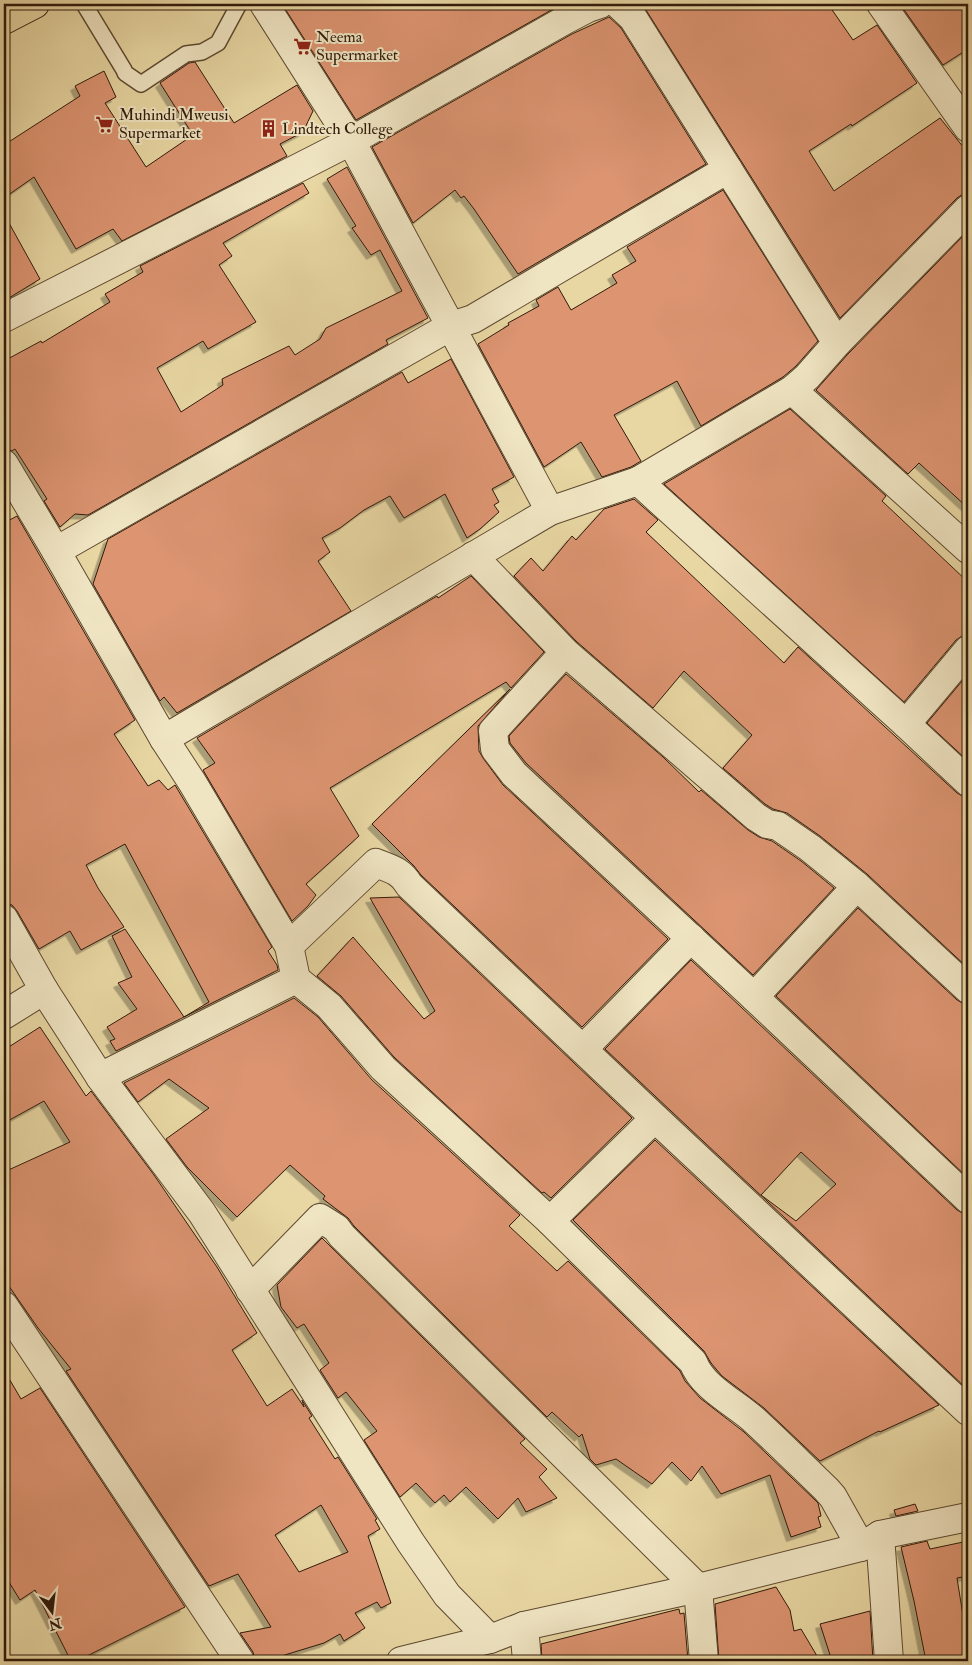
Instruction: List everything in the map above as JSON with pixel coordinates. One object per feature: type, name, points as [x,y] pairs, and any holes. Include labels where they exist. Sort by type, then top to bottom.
[{"type":"highway","points":[[4,20],[35,4]]},
{"type":"street","points":[[264,4],[351,141],[550,511]]},
{"type":"street","points":[[4,318],[351,141],[565,20],[600,4]]},
{"type":"street","points":[[618,4],[633,18],[837,343]]},
{"type":"street","points":[[881,4],[968,128]]},
{"type":"street","points":[[56,551],[452,326],[473,319],[728,169]]},
{"type":"street","points":[[164,738],[550,511],[638,481],[792,390],[807,377],[837,343],[968,209]]},
{"type":"street","points":[[792,390],[968,549]]},
{"type":"street","points":[[4,464],[164,738],[289,946],[296,979],[329,1006],[383,1068],[550,1221],[692,1362],[697,1372],[752,1418],[833,1496],[871,1541],[889,1661]]},
{"type":"street","points":[[638,481],[968,782]]},
{"type":"street","points":[[473,556],[565,652],[756,817],[767,824],[778,826],[810,848],[857,886],[931,952],[968,989]]},
{"type":"street","points":[[906,724],[968,650]]},
{"type":"street","points":[[565,652],[493,731],[495,749],[514,774],[754,997],[968,1200]]},
{"type":"street","points":[[289,946],[376,863],[398,872],[405,877],[409,885],[655,1118],[968,1411]]},
{"type":"street","points":[[754,997],[857,886]]},
{"type":"street","points":[[4,919],[44,990],[100,1077],[202,1213],[411,1543],[447,1595],[490,1640]]},
{"type":"street","points":[[583,1049],[691,938]]},
{"type":"street","points":[[100,1077],[296,979]]},
{"type":"street","points":[[4,1015],[44,990]]},
{"type":"street","points":[[550,1221],[655,1118]]},
{"type":"street","points":[[250,1290],[320,1218],[336,1228],[698,1588],[704,1661]]},
{"type":"street","points":[[4,1306],[240,1661]]},
{"type":"street","points":[[401,1661],[490,1640],[524,1626],[698,1588],[968,1517]]},
{"type":"street","points":[[524,1626],[527,1661]]},
{"type":"lane","points":[[84,4],[125,73],[141,84],[186,54],[202,52],[218,44],[239,4]]},
{"type":"building","points":[[282,4],[562,4],[356,120]]},
{"type":"building","points":[[641,4],[828,4],[853,40],[877,25],[917,83],[852,126],[851,124],[809,151],[834,191],[940,118],[968,153],[968,194],[963,194],[957,198],[840,318]]},
{"type":"building","points":[[900,4],[968,4],[968,49],[943,65]]},
{"type":"building","points":[[609,17],[621,28],[706,164],[518,274],[474,209],[464,196],[461,198],[455,190],[413,223],[372,147],[572,34]]},
{"type":"building","points":[[195,62],[234,123],[297,85],[313,111],[303,132],[280,144],[287,156],[122,241],[113,229],[76,249],[34,177],[4,198],[4,145],[80,96],[75,86],[104,71],[116,97],[105,103],[146,167],[193,135],[160,83],[189,63]]},
{"type":"building","points":[[347,167],[428,318],[386,340],[388,344],[88,515],[75,514],[60,527],[44,501],[47,499],[15,449],[12,451],[4,448],[4,361],[41,341],[42,343],[110,302],[105,294],[143,272],[140,266],[303,183],[309,193],[223,243],[232,256],[219,265],[256,322],[208,349],[203,341],[157,368],[181,412],[223,385],[222,379],[289,346],[295,355],[320,339],[326,328],[402,291],[380,250],[371,255],[352,228],[356,226],[327,179]]},
{"type":"building","points":[[723,190],[818,341],[796,366],[783,377],[701,426],[677,381],[614,415],[641,461],[631,467],[602,477],[581,442],[544,467],[478,344],[509,325],[508,323],[539,306],[536,300],[558,287],[571,310],[617,283],[612,275],[636,261],[627,247]]},
{"type":"building","points":[[4,214],[40,279],[4,301]]},
{"type":"building","points":[[968,231],[968,508],[919,463],[908,474],[816,390],[848,354]]},
{"type":"building","points":[[451,359],[514,477],[492,489],[499,502],[494,505],[499,512],[467,538],[445,494],[404,518],[390,496],[364,510],[340,528],[322,538],[330,552],[318,561],[351,611],[177,713],[164,697],[160,701],[93,584],[108,539],[402,372],[408,383]]},
{"type":"building","points":[[790,409],[886,496],[882,501],[968,582],[968,635],[956,640],[904,702],[664,484]]},
{"type":"building","points":[[634,499],[658,520],[646,532],[784,663],[798,647],[957,793],[968,797],[968,968],[867,874],[820,836],[787,813],[773,809],[765,804],[723,768],[752,735],[684,671],[653,708],[576,641],[514,576],[531,558],[543,571],[572,536],[576,540],[604,509]]},
{"type":"building","points":[[17,516],[135,720],[114,734],[148,786],[159,780],[168,790],[175,785],[272,947],[268,951],[278,970],[184,1017],[209,1002],[125,844],[86,865],[98,888],[124,927],[81,950],[70,931],[39,949],[17,911],[12,905],[4,903],[4,523]]},
{"type":"building","points":[[471,576],[544,652],[511,688],[506,682],[330,788],[359,836],[306,884],[316,895],[308,906],[292,921],[203,770],[215,763],[197,738],[437,596],[438,598]]},
{"type":"building","points":[[566,674],[663,757],[699,792],[701,790],[748,830],[759,837],[772,841],[801,861],[834,888],[753,975],[526,763],[510,743],[509,736]]},
{"type":"building","points":[[968,674],[968,761],[927,723]]},
{"type":"building","points":[[510,689],[478,726],[479,751],[483,758],[503,785],[668,939],[582,1027],[421,875],[372,824]]},
{"type":"building","points":[[399,897],[632,1118],[551,1198],[544,1192],[542,1193],[394,1057],[341,996],[317,976],[353,937],[424,1019],[435,1011],[370,898]]},
{"type":"building","points":[[858,908],[957,1000],[968,1004],[968,1178],[776,996]]},
{"type":"building","points":[[125,929],[184,1017],[116,1051],[110,1041],[115,1039],[107,1027],[137,1009],[118,983],[132,977],[112,936]]},
{"type":"building","points":[[691,960],[957,1210],[968,1214],[968,1386],[966,1388],[605,1049]],"holes":[[[801,1152],[836,1184],[796,1221],[761,1195]]]},
{"type":"building","points":[[294,998],[318,1017],[372,1080],[520,1215],[509,1226],[557,1271],[568,1261],[680,1371],[685,1381],[700,1398],[744,1432],[818,1503],[821,1516],[818,1517],[821,1527],[791,1537],[770,1475],[721,1494],[702,1466],[691,1481],[672,1462],[652,1484],[616,1459],[596,1465],[590,1459],[582,1434],[579,1437],[552,1412],[547,1417],[348,1218],[323,1199],[325,1196],[290,1165],[237,1217],[187,1167],[166,1139],[209,1108],[169,1079],[138,1102],[124,1083]]},
{"type":"building","points":[[40,1027],[86,1096],[91,1091],[154,1175],[217,1267],[257,1333],[232,1350],[267,1406],[292,1389],[304,1407],[302,1400],[312,1416],[309,1418],[335,1459],[338,1457],[377,1519],[375,1520],[380,1529],[368,1536],[391,1603],[381,1608],[377,1602],[355,1613],[365,1628],[344,1641],[340,1634],[324,1643],[265,1661],[255,1661],[253,1652],[240,1633],[271,1627],[238,1574],[209,1586],[66,1371],[71,1369],[38,1328],[4,1279],[4,1172],[70,1142],[44,1101],[4,1123],[4,1050]],"holes":[[[321,1505],[348,1552],[299,1572],[275,1535]]]},
{"type":"building","points":[[655,1140],[939,1405],[879,1431],[820,1461],[764,1408],[722,1376],[704,1351],[573,1220]]},
{"type":"building","points":[[322,1238],[525,1439],[520,1443],[547,1469],[539,1477],[557,1498],[526,1512],[518,1498],[498,1519],[466,1487],[450,1502],[444,1495],[435,1503],[416,1483],[400,1497],[364,1440],[377,1431],[346,1392],[338,1398],[320,1370],[329,1363],[304,1324],[297,1328],[281,1307],[277,1285]]},
{"type":"building","points":[[4,1370],[21,1399],[40,1388],[185,1607],[77,1661],[71,1661],[35,1590],[20,1600],[4,1574]]},
{"type":"building","points":[[915,1504],[918,1511],[896,1516],[894,1510]]},
{"type":"building","points":[[927,1541],[930,1549],[968,1541],[968,1576],[957,1578],[965,1628],[968,1628],[968,1661],[926,1661],[901,1547]]},
{"type":"building","points":[[776,1587],[790,1610],[794,1631],[801,1629],[820,1661],[719,1661],[715,1604]]},
{"type":"building","points":[[679,1609],[680,1614],[684,1613],[688,1661],[542,1661],[541,1644]]},
{"type":"building","points":[[870,1611],[873,1661],[832,1661],[820,1624]]},
{"type":"place","name":"Neema Supermarket","points":[[302,46]]},
{"type":"place","name":"Muhindi Mweusi Supermarket","points":[[105,124]]},
{"type":"place","name":"Lindtech College","points":[[268,129]]}]
